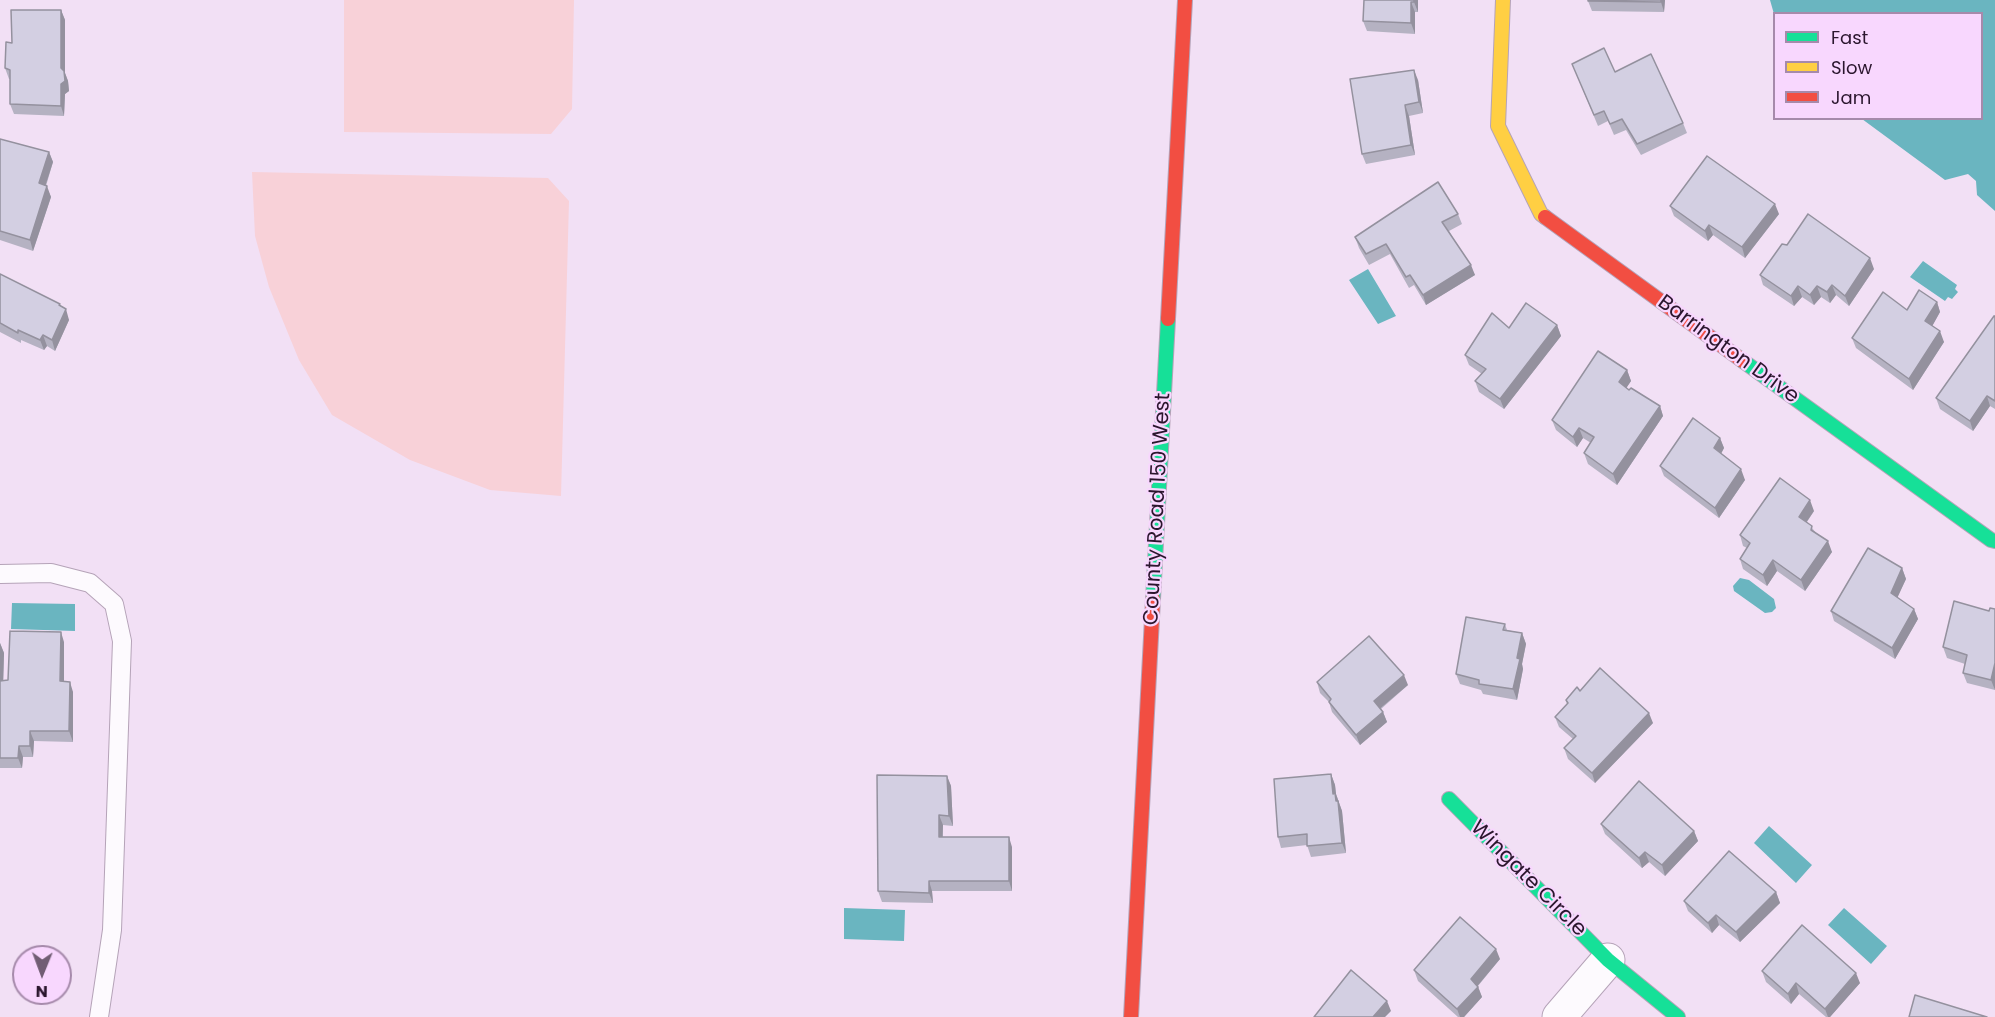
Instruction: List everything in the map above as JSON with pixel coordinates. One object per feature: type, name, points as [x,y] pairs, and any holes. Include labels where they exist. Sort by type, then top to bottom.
[{"type":"street","name":"County Road 150 West","points":[[1131,1017],[1185,0]]},
{"type":"street","name":"Barrington Drive","points":[[1503,0],[1498,126],[1541,214],[1991,540],[1995,540]]},
{"type":"street","name":"Wingate Circle","points":[[1449,799],[1608,960],[1678,1017]]},
{"type":"street","points":[[1559,1017],[1608,960]]},
{"type":"lane","points":[[0,574],[51,573],[90,583],[114,604],[122,641],[113,907],[112,930],[99,1017]]},
{"type":"shaded area","points":[[344,0],[574,0],[572,109],[551,134],[344,132]]},
{"type":"shaded area","points":[[252,172],[548,178],[569,201],[561,496],[490,490],[410,460],[332,415],[299,360],[269,287],[255,236]]},
{"type":"water","points":[[1770,0],[1995,0],[1995,211],[1977,195],[1976,181],[1968,174],[1945,180],[1863,120],[1983,120],[1983,12],[1773,12]]},
{"type":"water","points":[[1923,261],[1957,285],[1955,289],[1958,292],[1952,299],[1948,297],[1945,301],[1910,277]]},
{"type":"water","points":[[1368,269],[1396,316],[1378,324],[1349,280]]},
{"type":"water","points":[[1740,578],[1749,580],[1774,599],[1776,608],[1772,612],[1765,613],[1734,591],[1733,586]]},
{"type":"water","points":[[12,603],[75,604],[75,631],[11,629]]},
{"type":"water","points":[[1769,826],[1812,865],[1796,883],[1754,843]]},
{"type":"water","points":[[844,908],[905,910],[904,941],[844,939]]},
{"type":"water","points":[[1844,908],[1887,946],[1871,964],[1828,925]]},
{"type":"building","points":[[1364,0],[1414,0],[1411,2],[1411,23],[1363,21]]},
{"type":"building","points":[[1661,0],[1661,2],[1588,1]]},
{"type":"building","points":[[11,10],[61,10],[61,68],[64,71],[65,81],[61,84],[61,106],[10,104],[10,70],[5,68],[6,42],[12,43]]},
{"type":"building","points":[[1604,48],[1615,72],[1651,54],[1683,123],[1637,144],[1622,119],[1610,124],[1604,111],[1594,115],[1572,64]]},
{"type":"building","points":[[1414,70],[1419,102],[1405,105],[1411,145],[1362,154],[1350,79]]},
{"type":"building","points":[[0,139],[49,152],[39,183],[47,186],[30,240],[0,231]]},
{"type":"building","points":[[1707,156],[1775,204],[1742,247],[1709,225],[1705,231],[1670,206]]},
{"type":"building","points":[[1438,182],[1458,214],[1442,222],[1471,265],[1423,295],[1410,275],[1406,277],[1386,244],[1366,254],[1355,237]]},
{"type":"building","points":[[1808,214],[1870,258],[1845,296],[1832,285],[1827,292],[1817,286],[1810,295],[1798,286],[1791,296],[1760,275],[1782,244],[1787,245]]},
{"type":"building","points":[[0,274],[66,309],[52,340],[43,335],[40,340],[18,330],[18,333],[0,323]]},
{"type":"building","points":[[1919,290],[1937,302],[1925,321],[1940,331],[1909,379],[1852,338],[1883,292],[1907,310]]},
{"type":"building","points":[[1526,303],[1557,325],[1500,399],[1475,381],[1486,369],[1465,355],[1492,313],[1509,328]]},
{"type":"building","points":[[1994,316],[1995,401],[1987,396],[1970,421],[1936,398]]},
{"type":"building","points":[[1598,351],[1627,370],[1619,382],[1629,390],[1631,388],[1660,406],[1613,474],[1584,453],[1594,437],[1579,428],[1573,437],[1552,420]]},
{"type":"building","points":[[1693,418],[1720,438],[1714,448],[1741,469],[1715,508],[1660,466]]},
{"type":"building","points":[[1780,478],[1810,500],[1799,517],[1812,526],[1811,530],[1828,541],[1801,580],[1773,560],[1763,575],[1740,559],[1750,543],[1740,535]]},
{"type":"building","points":[[1868,548],[1902,568],[1891,593],[1914,609],[1892,648],[1831,611]]},
{"type":"building","points":[[1954,601],[1989,611],[1990,608],[1995,609],[1995,663],[1991,680],[1963,673],[1967,655],[1943,647]]},
{"type":"building","points":[[1466,617],[1505,624],[1503,630],[1522,633],[1517,658],[1520,659],[1513,689],[1479,684],[1479,680],[1456,674]]},
{"type":"building","points":[[10,631],[61,632],[60,681],[70,682],[69,731],[30,731],[30,746],[19,746],[18,758],[0,758],[0,681],[8,680]]},
{"type":"building","points":[[1369,636],[1404,675],[1374,701],[1383,712],[1356,735],[1329,702],[1331,699],[1317,682]]},
{"type":"building","points":[[1600,668],[1649,713],[1592,773],[1564,748],[1576,736],[1555,717],[1568,703],[1566,700],[1577,687],[1580,691]]},
{"type":"building","points":[[1331,774],[1333,794],[1335,793],[1336,801],[1338,801],[1342,843],[1307,846],[1307,834],[1278,837],[1274,779]]},
{"type":"building","points":[[877,775],[947,776],[949,816],[939,815],[939,837],[1009,837],[1009,881],[929,881],[929,893],[878,891]]},
{"type":"building","points":[[1639,781],[1694,831],[1662,865],[1645,852],[1639,858],[1601,824]]},
{"type":"building","points":[[1729,851],[1776,892],[1736,932],[1716,915],[1708,923],[1684,901]]},
{"type":"building","points":[[1460,917],[1496,949],[1471,979],[1478,987],[1457,1009],[1414,970]]},
{"type":"building","points":[[1802,925],[1856,973],[1825,1009],[1796,983],[1788,994],[1762,971]]},
{"type":"building","points":[[1351,970],[1387,1001],[1373,1017],[1314,1017]]},
{"type":"building","points":[[1915,995],[1987,1017],[1909,1017]]},
{"type":"traffic: fast","points":[[1153,599],[1168,319]]},
{"type":"traffic: fast","points":[[1743,361],[1995,541]]},
{"type":"traffic: fast","points":[[1449,799],[1608,960],[1678,1017]]},
{"type":"traffic: slow","points":[[1503,0],[1498,126],[1541,214],[1545,217]]},
{"type":"traffic: jam","points":[[1168,319],[1185,0]]},
{"type":"traffic: jam","points":[[1545,217],[1743,361]]},
{"type":"traffic: jam","points":[[1131,1017],[1153,599]]}]
